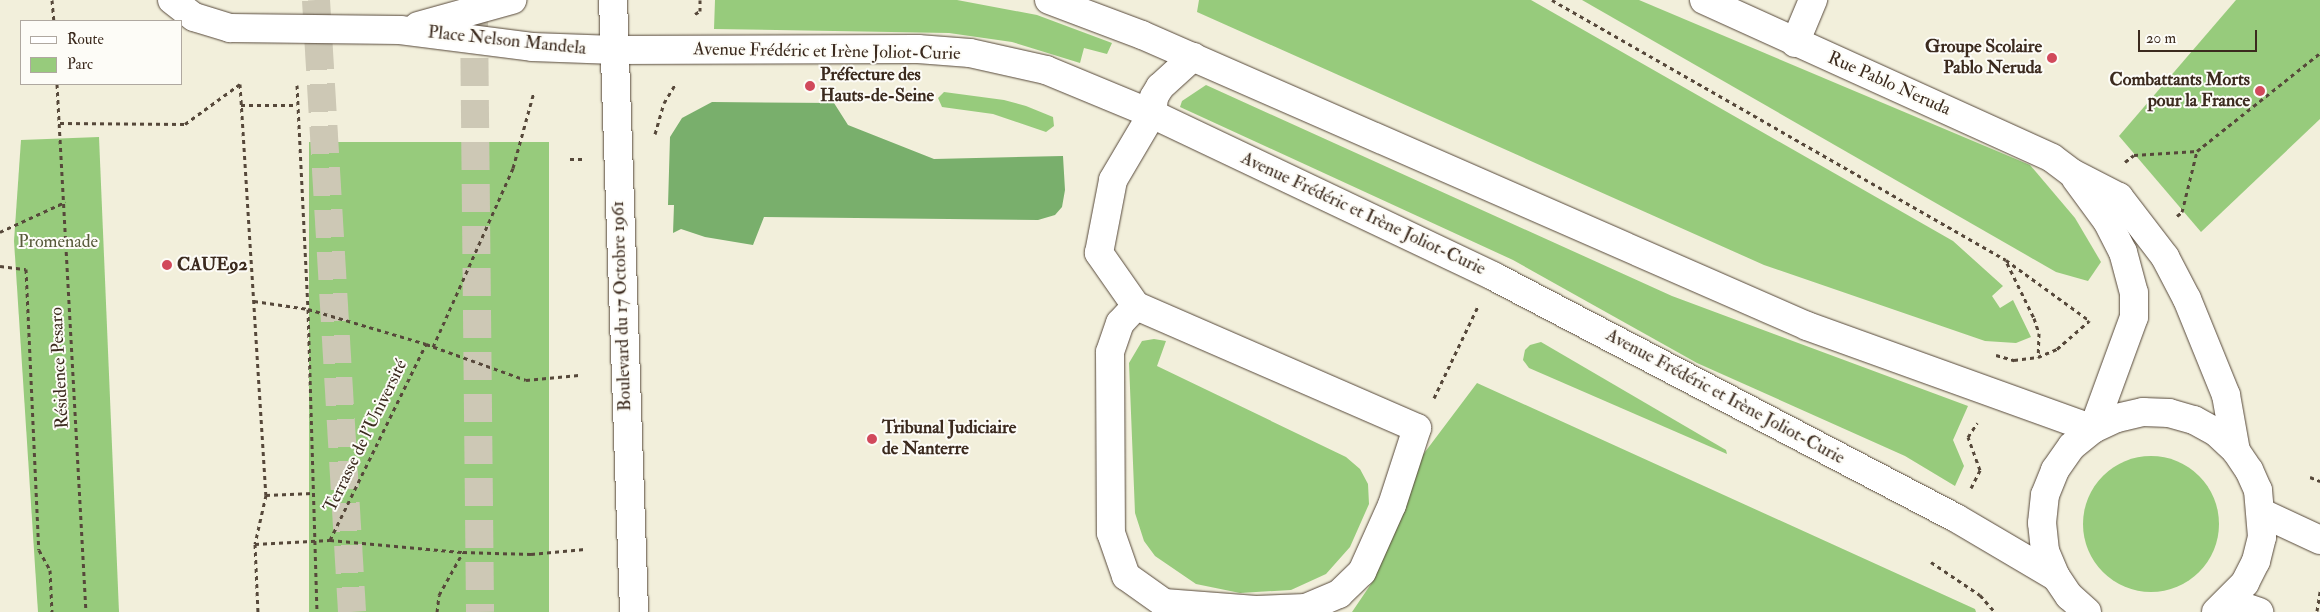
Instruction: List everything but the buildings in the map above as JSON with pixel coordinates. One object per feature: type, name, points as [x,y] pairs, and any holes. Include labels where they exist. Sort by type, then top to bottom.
[{"type":"main road","name":"Place Nelson Mandela","points":[[172,0],[194,18],[230,28],[400,30],[532,47],[614,50]]},
{"type":"main road","name":"Place Nelson Mandela","points":[[400,30],[512,0]]},
{"type":"main road","name":"Boulevard du 17 Octobre 1961","points":[[613,0],[634,612]]},
{"type":"main road","points":[[1049,0],[1193,57],[1807,326],[2093,429]]},
{"type":"main road","name":"Rue Pablo Neruda","points":[[1704,0],[1795,43],[1978,123],[2052,158],[2072,173],[2119,197],[2150,236],[2183,290],[2226,395],[2236,451]]},
{"type":"main road","points":[[1795,43],[1813,0]]},
{"type":"main road","name":"Avenue Frédéric et Irène Joliot-Curie","points":[[614,50],[918,49],[970,53],[1046,70],[1152,114],[1493,276],[1956,518],[2056,577]]},
{"type":"main road","points":[[1136,306],[1120,324],[1110,352],[1111,533],[1126,576],[1164,603],[1256,610],[1306,608],[1339,594],[1362,572],[1392,506],[1416,428],[1136,306],[1099,253],[1114,180],[1152,114],[1154,97],[1160,87],[1193,57]]},
{"type":"main road","name":"Rue Pablo Neruda","points":[[2072,173],[2108,221],[2123,252],[2134,293],[2134,317],[2093,429]]},
{"type":"main road","points":[[2086,612],[2056,577],[2045,551],[2042,523],[2045,496],[2055,470],[2066,454],[2093,429],[2126,416],[2169,413],[2194,420],[2217,433],[2236,451],[2249,470],[2262,513],[2262,537],[2256,561],[2245,582],[2223,607]]},
{"type":"main road","points":[[2262,513],[2320,540]]},
{"type":"main road","points":[[2223,607],[2259,612]]},
{"type":"path","points":[[52,0],[54,20]]},
{"type":"path","points":[[1552,0],[2006,260],[2096,325]]},
{"type":"path","points":[[2125,162],[2134,155],[2197,151],[2320,52]]},
{"type":"path","points":[[654,140],[664,103],[676,83]]},
{"type":"path","points":[[60,123],[185,124],[240,84],[266,495],[255,544],[258,612]]},
{"type":"path","name":"Résidence Pesaro","points":[[57,85],[86,612]]},
{"type":"path","name":"Terrasse de l'Université","points":[[296,85],[308,309],[317,612]]},
{"type":"path","points":[[433,347],[513,168],[534,92]]},
{"type":"path","points":[[240,105],[297,105]]},
{"type":"path","points":[[2150,236],[2182,212],[2197,151]]},
{"type":"path","points":[[0,232],[65,202]]},
{"type":"path","points":[[2006,260],[2034,318],[2039,333],[2038,357]]},
{"type":"path","points":[[0,266],[26,269],[39,550],[50,570],[52,612]]},
{"type":"path","points":[[1440,388],[1493,276]]},
{"type":"path","name":"Terrasse de l'Université","points":[[254,301],[308,309],[426,344],[526,380],[579,375]]},
{"type":"path","points":[[1989,352],[2014,360],[2038,357],[2057,349],[2090,321]]},
{"type":"path","name":"Terrasse de l'Université","points":[[330,540],[426,344]]},
{"type":"path","points":[[1967,496],[1980,470],[1968,437],[1982,414]]},
{"type":"path","points":[[2310,477],[2320,481]]},
{"type":"path","name":"Terrasse de l'Université","points":[[266,495],[313,492]]},
{"type":"path","name":"Terrasse de l'Université","points":[[255,544],[330,540],[463,552],[531,554],[585,549]]},
{"type":"path","points":[[436,612],[439,595],[463,552]]},
{"type":"path","points":[[1931,562],[1980,594],[1995,612]]},
{"type":"path","points":[[2317,611],[2320,592]]},
{"type":"green space","points":[[715,0],[957,0],[1037,15],[1112,43],[1107,54],[1084,48],[1080,63],[1012,42],[949,33],[714,29]]},
{"type":"green space","points":[[1199,0],[1531,0],[1953,241],[2003,286],[1992,296],[2000,308],[2013,300],[2031,337],[2016,343],[1985,341],[1764,265],[1197,12]]},
{"type":"green space","points":[[1582,0],[1639,0],[2030,165],[2075,218],[2101,262],[2088,281],[2056,272]]},
{"type":"green space","points":[[2236,0],[2320,0],[2320,119],[2201,232],[2119,136]]},
{"type":"green space","points":[[1206,85],[1672,296],[1968,406],[1953,440],[1964,466],[1955,486],[1905,456],[1697,363],[1513,260],[1180,107],[1182,101]]},
{"type":"green space","points":[[944,92],[1004,100],[1026,106],[1053,117],[1054,126],[1046,132],[993,114],[942,107],[938,98]]},
{"type":"green space","points":[[712,102],[834,103],[848,125],[934,159],[1063,156],[1065,190],[1062,207],[1055,215],[1038,220],[764,217],[753,245],[705,237],[681,229],[673,233],[674,205],[668,205],[670,137],[682,118]]},
{"type":"green space","name":"Promenade","points":[[99,137],[119,612],[38,612],[14,241],[21,140]]},
{"type":"green space","points":[[309,142],[549,142],[549,612],[309,612]]},
{"type":"green space","points":[[1154,339],[1166,341],[1157,366],[1346,457],[1360,469],[1368,484],[1369,504],[1350,547],[1326,574],[1291,590],[1240,593],[1196,584],[1155,556],[1144,541],[1135,513],[1129,363],[1142,341]]},
{"type":"green space","points":[[1541,342],[1726,450],[1727,454],[1529,368],[1523,360],[1525,350],[1530,345]]},
{"type":"green space","points":[[1477,383],[1975,609],[1976,612],[1352,612],[1373,581],[1422,456]]},
{"type":"green space","points":[[2151,456],[2177,461],[2199,476],[2214,498],[2219,524],[2214,550],[2199,572],[2177,587],[2151,592],[2125,587],[2103,572],[2088,550],[2083,524],[2088,498],[2103,476],[2125,461]]},
{"type":"tunnel","points":[[316,0],[352,612]]},
{"type":"tunnel","points":[[474,16],[480,612]]},
{"type":"place","name":"Groupe Scolaire Pablo Neruda","points":[[2052,58]]},
{"type":"place","name":"Préfecture des Hauts-de-Seine","points":[[810,86]]},
{"type":"place","name":"Combattants Morts pour la France","points":[[2260,91]]},
{"type":"place","name":"CAUE92","points":[[167,265]]},
{"type":"place","name":"Tribunal Judiciaire de Nanterre","points":[[872,439]]}]
